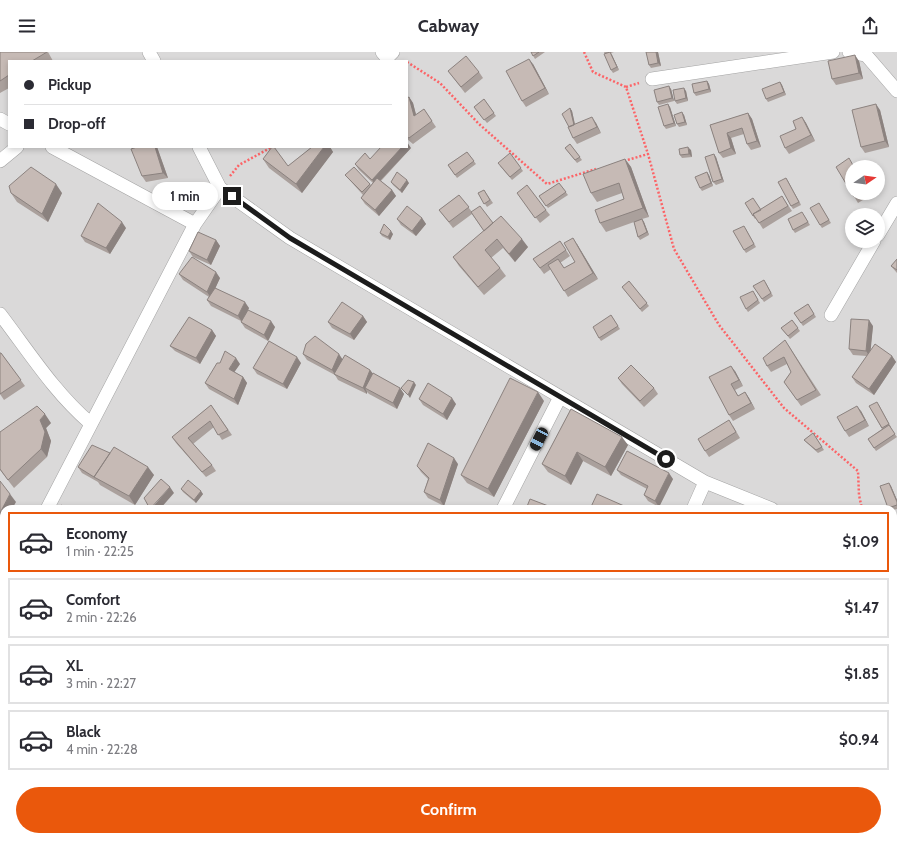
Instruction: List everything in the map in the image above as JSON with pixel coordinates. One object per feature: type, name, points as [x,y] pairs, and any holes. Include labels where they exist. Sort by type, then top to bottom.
[{"type":"street","points":[[382,52],[387,58],[393,52]]},
{"type":"street","points":[[652,79],[833,52]]},
{"type":"street","points":[[849,52],[866,55],[897,91]]},
{"type":"street","points":[[0,161],[15,148]]},
{"type":"street","points":[[54,148],[195,224]]},
{"type":"street","points":[[200,148],[220,188],[290,238],[705,482],[762,505]]},
{"type":"street","points":[[49,505],[90,423],[195,224],[220,188]]},
{"type":"street","points":[[885,223],[897,203]]},
{"type":"street","points":[[831,315],[870,248]]},
{"type":"street","points":[[0,314],[47,378],[72,408],[90,423]]},
{"type":"street","points":[[505,505],[560,397]]},
{"type":"street","points":[[694,505],[705,482]]},
{"type":"path","points":[[584,52],[593,72],[626,87],[648,154],[674,249],[719,325],[784,408],[858,471],[859,495],[861,505]]},
{"type":"path","points":[[408,63],[440,83],[479,124],[547,184],[597,169]]},
{"type":"path","points":[[220,188],[240,165],[270,148]]},
{"type":"path","points":[[619,162],[648,154]]},
{"type":"shaded area","points":[[0,52],[897,52],[897,505],[0,505]]},
{"type":"building","points":[[0,52],[47,52],[34,60],[8,60],[8,76],[0,81]]},
{"type":"building","points":[[531,52],[539,52],[533,56]]},
{"type":"building","points":[[610,52],[617,67],[611,70],[604,54]]},
{"type":"building","points":[[646,52],[656,52],[658,63],[649,65]]},
{"type":"building","points":[[855,55],[859,73],[832,79],[828,61]]},
{"type":"building","points":[[466,56],[479,72],[461,87],[448,71]]},
{"type":"building","points":[[529,59],[545,88],[522,101],[506,71]]},
{"type":"building","points":[[707,81],[709,89],[694,93],[692,84]]},
{"type":"building","points":[[780,82],[784,92],[766,99],[762,89]]},
{"type":"building","points":[[669,86],[672,98],[657,102],[654,90]]},
{"type":"building","points":[[684,88],[686,98],[675,101],[673,90]]},
{"type":"building","points":[[408,98],[414,116],[424,109],[432,121],[409,138],[408,138]]},
{"type":"building","points":[[484,99],[494,113],[484,120],[474,107]]},
{"type":"building","points":[[668,104],[674,123],[664,126],[658,107]]},
{"type":"building","points":[[876,104],[885,141],[861,147],[852,110]]},
{"type":"building","points":[[570,108],[574,125],[569,127],[562,114]]},
{"type":"building","points":[[682,112],[685,122],[677,124],[674,115]]},
{"type":"building","points":[[748,113],[757,141],[747,144],[742,128],[727,133],[731,148],[719,153],[710,125]]},
{"type":"building","points":[[592,117],[597,127],[573,138],[568,127]]},
{"type":"building","points":[[802,117],[811,135],[785,148],[780,136],[796,129],[793,121]]},
{"type":"building","points":[[570,144],[580,157],[575,160],[565,148]]},
{"type":"building","points":[[688,147],[689,154],[680,155],[679,149]]},
{"type":"building","points":[[155,148],[163,173],[142,176],[131,149]]},
{"type":"building","points":[[271,148],[275,148],[288,166],[311,148],[323,148],[296,184],[263,159]]},
{"type":"building","points":[[380,148],[401,148],[372,180],[355,164],[365,153],[370,159]]},
{"type":"building","points":[[467,152],[474,161],[455,175],[448,165]]},
{"type":"building","points":[[510,153],[521,168],[510,177],[498,163]]},
{"type":"building","points":[[714,154],[722,179],[713,182],[705,157]]},
{"type":"building","points":[[625,159],[643,208],[600,223],[595,210],[624,199],[619,183],[591,193],[583,174]]},
{"type":"building","points":[[845,161],[845,182],[836,167]]},
{"type":"building","points":[[31,167],[56,184],[42,214],[11,193],[9,186]]},
{"type":"building","points":[[354,167],[370,184],[362,192],[345,175]]},
{"type":"building","points":[[397,172],[407,180],[400,190],[391,182]]},
{"type":"building","points":[[707,172],[711,183],[700,188],[695,177]]},
{"type":"building","points":[[377,178],[392,190],[375,210],[361,198]]},
{"type":"building","points":[[786,178],[799,202],[791,206],[778,182]]},
{"type":"building","points":[[559,183],[566,192],[546,206],[539,196]]},
{"type":"building","points":[[527,185],[546,210],[535,218],[517,193]]},
{"type":"building","points":[[484,190],[490,200],[484,204],[478,193]]},
{"type":"building","points":[[459,195],[469,207],[449,222],[439,210]]},
{"type":"building","points":[[782,196],[788,206],[759,223],[753,214]]},
{"type":"building","points":[[753,198],[761,210],[753,214],[753,216],[745,203]]},
{"type":"building","points":[[98,203],[122,222],[106,248],[81,236]]},
{"type":"building","points":[[819,203],[829,220],[820,225],[810,208]]},
{"type":"building","points":[[407,206],[422,218],[412,231],[397,219]]},
{"type":"building","points":[[480,206],[493,223],[484,231],[471,212]]},
{"type":"building","points":[[802,212],[808,222],[793,230],[788,219]]},
{"type":"building","points":[[501,216],[522,239],[509,254],[497,239],[485,250],[500,268],[478,287],[453,257]]},
{"type":"building","points":[[642,219],[647,232],[638,237],[634,222]]},
{"type":"building","points":[[384,224],[391,231],[388,237],[380,233]]},
{"type":"building","points":[[744,226],[754,244],[744,250],[733,231]]},
{"type":"building","points":[[198,232],[216,240],[207,260],[189,251]]},
{"type":"building","points":[[573,238],[593,273],[564,291],[548,265],[558,259],[564,268],[575,262],[564,243]]},
{"type":"building","points":[[560,241],[566,250],[540,268],[533,259]]},
{"type":"building","points":[[192,257],[216,272],[207,292],[179,274]]},
{"type":"building","points":[[897,259],[897,270],[891,266]]},
{"type":"building","points":[[764,280],[771,293],[762,299],[753,286]]},
{"type":"building","points":[[629,281],[647,303],[640,309],[622,287]]},
{"type":"building","points":[[215,288],[245,302],[238,316],[207,300]]},
{"type":"building","points":[[753,291],[758,300],[746,309],[740,297]]},
{"type":"building","points":[[342,302],[363,316],[350,334],[328,322]]},
{"type":"building","points":[[808,304],[814,314],[801,323],[794,313]]},
{"type":"building","points":[[248,310],[271,321],[264,335],[241,322]]},
{"type":"building","points":[[611,315],[618,326],[599,338],[593,327]]},
{"type":"building","points":[[189,317],[212,330],[196,358],[170,346]]},
{"type":"building","points":[[851,319],[869,320],[866,351],[849,349]]},
{"type":"building","points":[[792,320],[798,328],[788,336],[781,328]]},
{"type":"building","points":[[315,336],[339,354],[332,370],[303,354],[306,344]]},
{"type":"building","points":[[785,340],[816,390],[797,400],[784,382],[791,372],[784,357],[767,366],[763,358]]},
{"type":"building","points":[[269,341],[297,357],[283,384],[253,368]]},
{"type":"building","points":[[875,344],[892,356],[869,389],[852,377]]},
{"type":"building","points":[[225,351],[236,358],[229,369],[243,377],[234,399],[205,383],[217,363],[220,363]]},
{"type":"building","points":[[0,353],[21,380],[0,394]]},
{"type":"building","points":[[345,355],[370,370],[363,388],[334,374]]},
{"type":"building","points":[[631,365],[654,388],[640,401],[618,378]]},
{"type":"building","points":[[731,366],[739,380],[731,384],[738,396],[745,392],[751,403],[729,415],[709,377]]},
{"type":"building","points":[[373,373],[400,388],[393,403],[365,388]]},
{"type":"building","points":[[510,378],[538,392],[488,489],[461,475]]},
{"type":"building","points":[[408,380],[414,382],[408,395],[401,388]]},
{"type":"building","points":[[428,383],[452,398],[443,414],[419,399]]},
{"type":"building","points":[[877,402],[889,424],[882,428],[869,406]]},
{"type":"building","points":[[211,405],[228,430],[218,435],[210,421],[188,438],[212,465],[202,472],[172,437]]},
{"type":"building","points":[[37,406],[45,414],[40,420],[45,432],[41,449],[8,480],[0,469],[0,432]]},
{"type":"building","points":[[857,406],[865,420],[845,431],[837,417]]},
{"type":"building","points":[[571,409],[622,437],[605,467],[577,452],[565,476],[542,464]]},
{"type":"building","points":[[729,420],[736,432],[705,451],[698,439]]},
{"type":"building","points":[[889,425],[895,434],[874,448],[868,439]]},
{"type":"building","points":[[813,433],[822,447],[816,450],[804,440]]},
{"type":"building","points":[[428,443],[454,458],[440,500],[424,492],[429,478],[417,466]]},
{"type":"building","points":[[92,445],[110,453],[94,477],[78,467]]},
{"type":"building","points":[[114,447],[148,467],[129,496],[94,477]]},
{"type":"building","points":[[627,451],[669,473],[655,501],[644,495],[648,486],[617,470]]},
{"type":"building","points":[[161,479],[170,487],[154,505],[148,505],[144,498]]},
{"type":"building","points":[[188,480],[201,491],[194,500],[181,489]]},
{"type":"building","points":[[0,481],[10,494],[4,505],[0,505]]},
{"type":"building","points":[[889,483],[897,505],[887,505],[880,486]]},
{"type":"building","points":[[597,494],[622,505],[592,505]]},
{"type":"building","points":[[530,499],[546,505],[528,505]]},
{"type":"route","points":[[232,196],[290,238],[666,459]]}]
